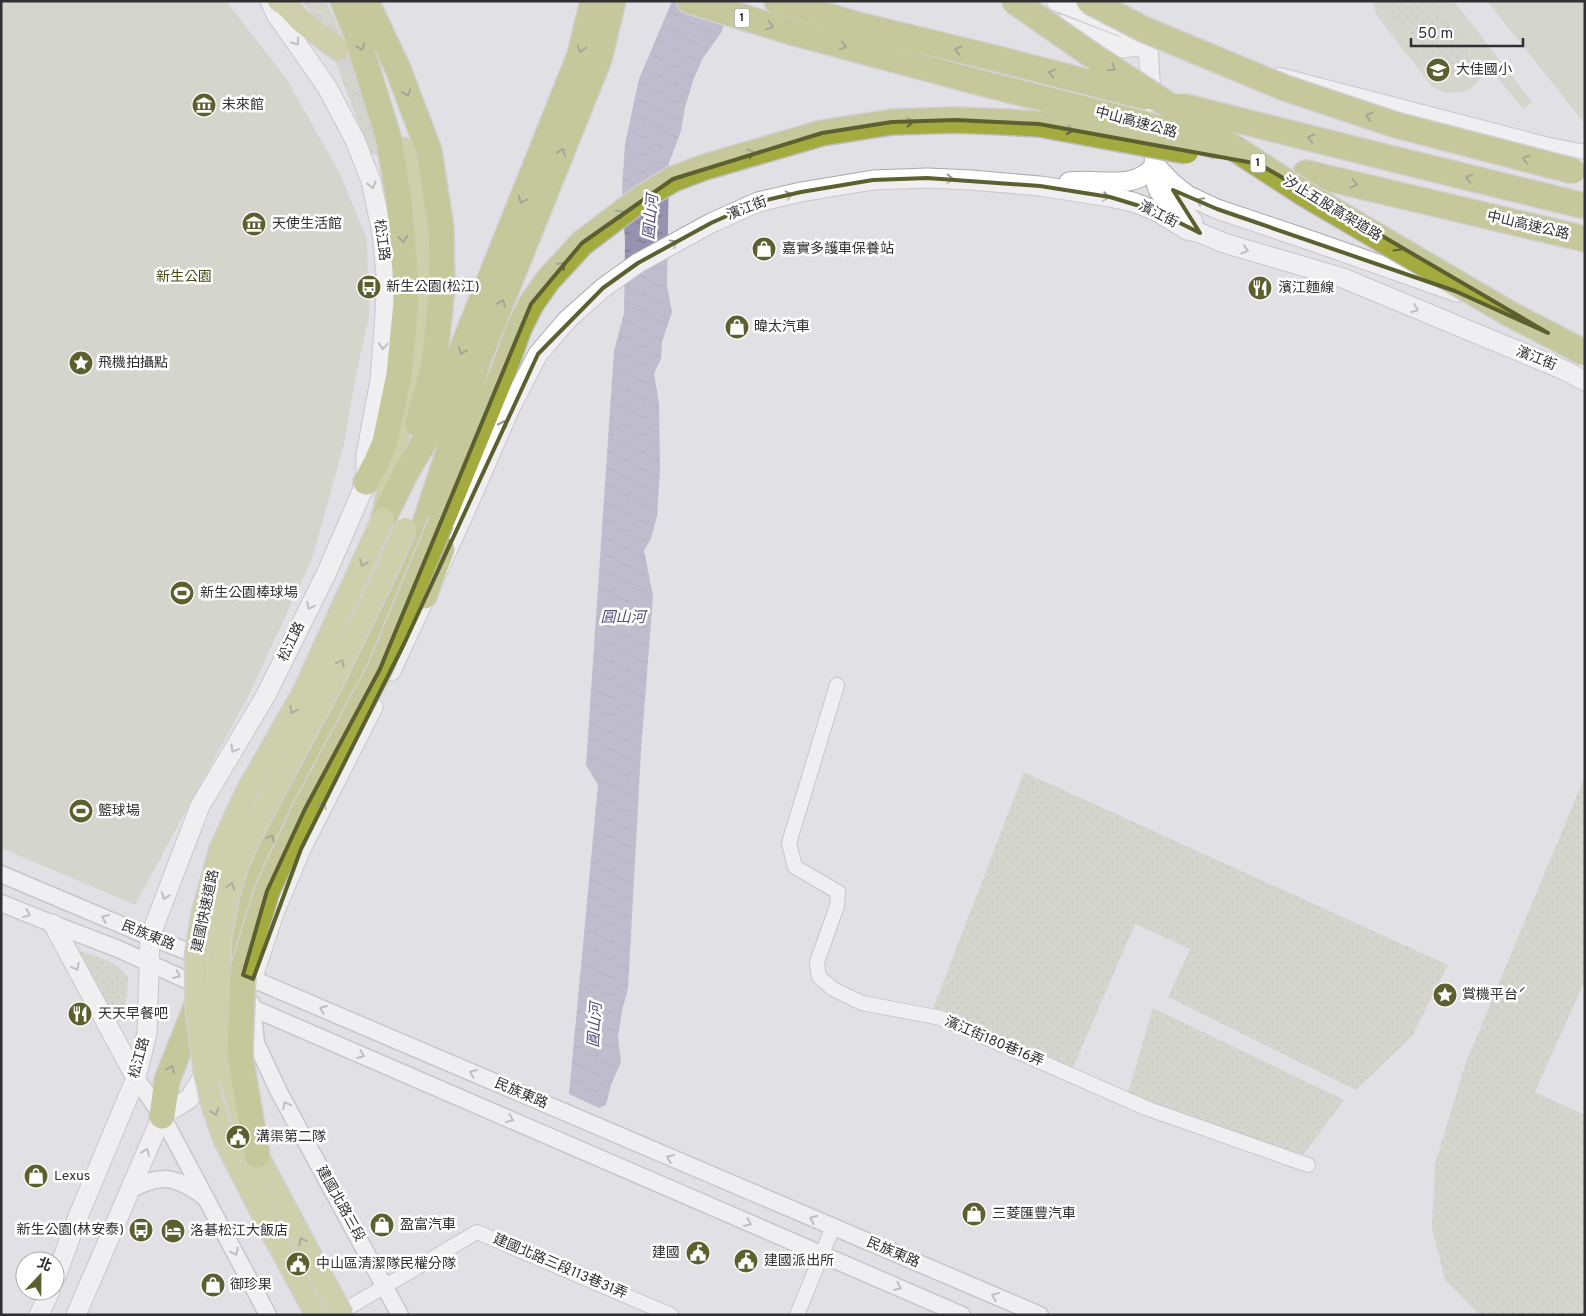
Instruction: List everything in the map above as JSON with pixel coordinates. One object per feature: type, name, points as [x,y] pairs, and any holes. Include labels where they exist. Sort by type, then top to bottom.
[{"type":"highway","points":[[279,1],[284,3],[301,21],[338,50]]},
{"type":"highway","points":[[343,1],[356,32],[389,140],[399,200],[405,271],[406,303],[399,375],[385,442],[366,482]]},
{"type":"highway","points":[[366,1],[398,69],[429,151],[441,228],[442,289],[434,364],[406,472]]},
{"type":"highway","points":[[382,519],[406,472],[426,439],[580,55],[593,1]]},
{"type":"highway","points":[[405,529],[477,365],[599,59],[613,1]]},
{"type":"highway","name":"中山高速公路","points":[[690,1],[795,33],[1140,123],[1306,173],[1574,237],[1585,247]]},
{"type":"highway","name":"汐止五股高架道路","points":[[1014,1],[1093,56],[1305,194],[1510,314],[1585,352]]},
{"type":"highway","points":[[1089,1],[1143,29],[1285,88],[1396,125],[1585,174]]},
{"type":"highway","name":"中山高速公路","points":[[781,3],[867,27],[1585,206]]},
{"type":"highway","points":[[424,596],[475,462],[519,328],[531,304],[548,280],[582,243],[643,197],[674,179],[705,167],[822,133],[892,122],[956,120],[1039,124],[1306,173]]},
{"type":"highway","name":"建國快速道路","points":[[317,1315],[224,1138],[212,1102],[205,1070],[197,1012],[196,956],[203,912],[221,848],[247,792],[304,692],[382,519],[396,442],[406,411],[413,370],[422,291],[421,250],[404,149]]},
{"type":"highway","points":[[162,1116],[167,1080],[204,988],[238,918],[258,864],[378,631],[423,530],[477,365]]},
{"type":"highway","points":[[257,1155],[240,1055],[243,970],[267,891],[305,809],[380,669],[505,368]]},
{"type":"highway","name":"建國快速道路","points":[[342,1315],[257,1155],[242,1116],[225,1060],[218,1007],[220,937],[228,896],[237,865],[250,836],[331,684],[405,529]]},
{"type":"highway","points":[[272,1232],[288,1285],[304,1315]]},
{"type":"main road","name":"松江路","points":[[65,1252],[136,1078],[147,1032],[150,938],[200,806],[266,695],[327,572],[366,482],[366,455],[380,380],[386,315],[386,274],[382,233],[371,181],[355,140],[327,88],[276,14],[270,1]]},
{"type":"main road","points":[[1000,1],[1122,48],[1148,45]]},
{"type":"main road","points":[[1056,1],[1125,28],[1148,45]]},
{"type":"main road","points":[[1148,45],[1155,165],[1154,178],[1160,192],[1170,203],[1191,218],[1200,233]]},
{"type":"main road","points":[[1040,186],[1076,181],[1124,182],[1139,180],[1150,172],[1155,165]]},
{"type":"main road","name":"濱江街","points":[[1155,165],[1172,183],[1187,195],[1217,209],[1312,240],[1456,291],[1585,352]]},
{"type":"main road","name":"濱江街","points":[[424,596],[463,516],[511,406],[538,354],[568,319],[603,288],[638,263],[711,223],[758,202],[800,192],[873,180],[927,178],[1040,186],[1134,202],[1156,211],[1187,230],[1224,243],[1343,278],[1564,370],[1585,381]]},
{"type":"main road","points":[[76,1315],[162,1116],[189,1099],[247,1006],[253,979],[274,913],[301,849],[404,644],[424,596]]},
{"type":"main road","points":[[53,924],[136,1078]]},
{"type":"main road","points":[[40,1315],[46,1301]]},
{"type":"street","points":[[1148,45],[1177,48],[1214,57],[1549,145],[1585,152]]},
{"type":"street","name":"濱江街180巷16弄","points":[[837,685],[789,843],[796,867],[838,892],[837,906],[817,962],[819,977],[833,989],[862,1004],[941,1018],[1146,1108],[1308,1164]]},
{"type":"street","name":"民族東路","points":[[1,874],[150,938],[217,963],[1040,1315]]},
{"type":"street","name":"民族東路","points":[[1,903],[116,948],[204,988],[962,1315]]},
{"type":"street","name":"建國北路三段","points":[[247,1006],[256,1043],[279,1092],[400,1315]]},
{"type":"street","points":[[136,1078],[162,1116],[268,1315]]},
{"type":"street","points":[[704,1203],[715,1177]]},
{"type":"street","points":[[130,1190],[144,1183],[164,1178],[186,1184],[205,1197]]},
{"type":"street","points":[[797,1315],[833,1227]]},
{"type":"street","name":"建國北路三段113巷31弄","points":[[385,1286],[477,1232],[670,1315]]},
{"type":"street","points":[[336,1315],[385,1286]]},
{"type":"highlighted area","points":[[956,120],[1039,124],[1259,164],[1548,333],[1455,291],[1217,209],[1173,190],[1200,233],[1156,211],[1110,197],[1040,186],[927,178],[873,180],[801,192],[758,202],[711,223],[638,263],[603,288],[538,354],[404,644],[301,849],[253,979],[243,975],[267,891],[305,809],[380,669],[531,304],[582,243],[673,179],[822,133],[892,122]]},
{"type":"green space","name":"新生公園","points":[[1,1],[226,1],[286,78],[340,174],[367,239],[369,316],[344,444],[312,559],[250,693],[135,905],[1,848]]},
{"type":"green space","points":[[302,1],[326,1],[355,63],[381,158],[369,151],[322,27]]},
{"type":"green space","points":[[1372,1],[1385,1],[1388,9],[1439,73],[1453,78],[1460,77],[1469,69],[1471,55],[1468,48],[1433,1],[1454,1],[1532,102],[1523,109],[1486,63],[1476,84],[1470,88],[1451,93],[1438,90],[1432,86],[1377,16]]},
{"type":"green space","points":[[1385,1],[1433,1],[1468,48],[1472,59],[1468,70],[1458,77],[1450,78],[1439,73],[1388,9]]},
{"type":"green space","points":[[1487,1],[1585,1],[1585,124]]},
{"type":"green space","points":[[1024,772],[1448,965],[1412,1036],[1356,1090],[1168,997],[1190,949],[1135,924],[1070,1075],[933,1009]]},
{"type":"green space","points":[[1585,776],[1585,980],[1535,1092],[1585,1115],[1585,1315],[1480,1315],[1445,1280],[1432,1229],[1435,1164],[1466,1062]]},
{"type":"green space","points":[[78,950],[99,957],[119,967],[128,978],[125,1017],[122,1021],[113,1022],[73,951]]},
{"type":"green space","points":[[1153,1008],[1344,1100],[1298,1162],[1126,1099]]},
{"type":"water","name":"圓山河","points":[[672,1],[732,1],[721,33],[703,58],[694,78],[685,107],[681,131],[669,163],[667,286],[672,312],[662,342],[661,359],[654,373],[659,403],[660,471],[657,516],[651,539],[644,550],[653,596],[641,751],[628,989],[618,1037],[621,1062],[611,1085],[606,1105],[599,1108],[569,1094],[598,785],[586,765],[614,351],[624,313],[625,241],[622,188],[625,144],[639,79]]},
{"type":"tunnel","points":[[338,49],[358,66],[372,84]]},
{"type":"place","name":"大佳國小","points":[[1438,70]]},
{"type":"place","name":"未來館","points":[[204,105]]},
{"type":"place","name":"天使生活館","points":[[254,224]]},
{"type":"place","name":"嘉實多護車保養站","points":[[764,249]]},
{"type":"place","name":"新生公園(松江)","points":[[369,287]]},
{"type":"place","name":"濱江麵線","points":[[1260,288]]},
{"type":"place","name":"暐太汽車","points":[[737,327]]},
{"type":"place","name":"飛機拍攝點","points":[[81,363]]},
{"type":"place","name":"新生公園棒球場","points":[[182,593]]},
{"type":"place","name":"籃球場","points":[[81,811]]},
{"type":"place","name":"賞機平台ˊ","points":[[1445,995]]},
{"type":"place","name":"天天早餐吧","points":[[80,1014]]},
{"type":"place","name":"溝渠第二隊","points":[[238,1137]]},
{"type":"place","name":"Lexus","points":[[36,1176]]},
{"type":"place","name":"三菱匯豐汽車","points":[[974,1214]]},
{"type":"place","name":"盈富汽車","points":[[382,1225]]},
{"type":"place","name":"新生公園(林安泰)","points":[[141,1230]]},
{"type":"place","name":"洛碁松江大飯店","points":[[173,1231]]},
{"type":"place","name":"建國","points":[[698,1253]]},
{"type":"place","name":"建國派出所","points":[[746,1261]]},
{"type":"place","name":"中山區清潔隊民權分隊","points":[[298,1264]]},
{"type":"place","name":"御珍果","points":[[213,1285]]}]
